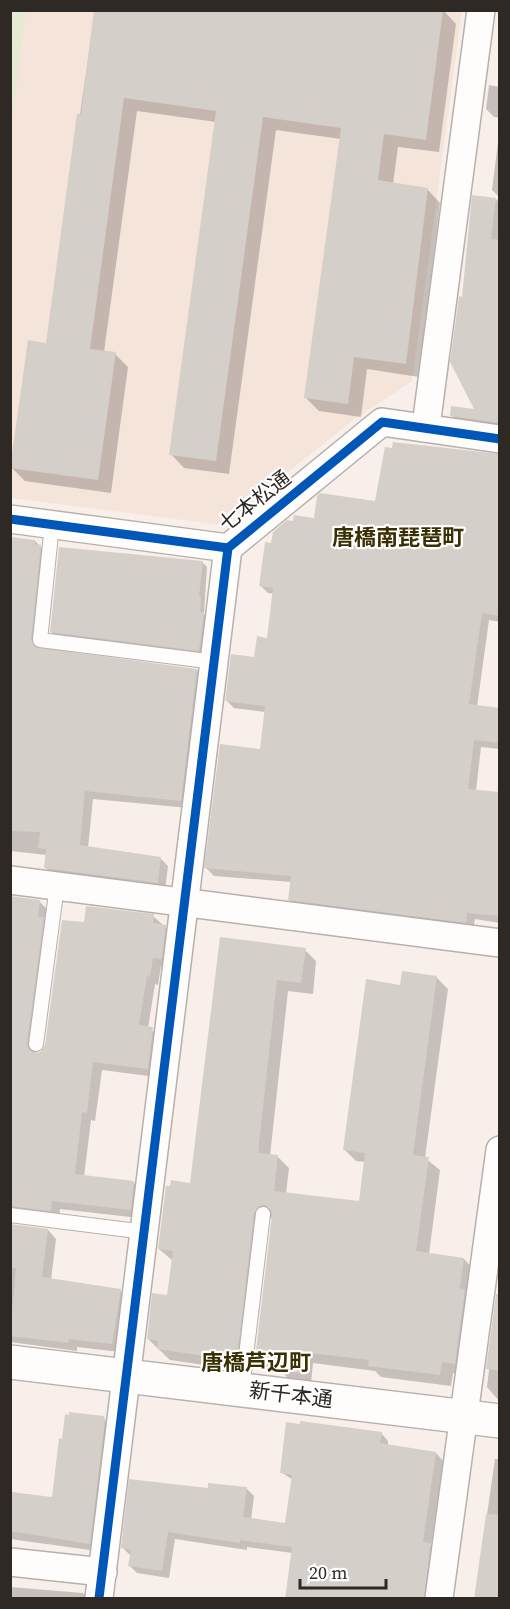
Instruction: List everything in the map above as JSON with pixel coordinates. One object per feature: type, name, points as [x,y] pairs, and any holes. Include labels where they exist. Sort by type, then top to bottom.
[{"type":"street","points":[[426,426],[481,10]]},
{"type":"street","name":"七本松通","points":[[10,519],[228,548],[382,422],[426,426],[500,438]]},
{"type":"street","points":[[99,1599],[228,548]]},
{"type":"street","points":[[10,880],[500,943]]},
{"type":"street","points":[[439,1599],[500,1150]]},
{"type":"street","name":"新千本通","points":[[10,1362],[500,1421]]},
{"type":"street","points":[[10,1562],[103,1572]]},
{"type":"lane","points":[[52,525],[40,639],[215,662]]},
{"type":"lane","points":[[36,1044],[57,886]]},
{"type":"lane","points":[[242,1389],[263,1214]]},
{"type":"lane","points":[[10,1215],[145,1232]]},
{"type":"shaded area","points":[[11,11],[462,11],[412,381],[353,420],[222,525],[11,498]]},
{"type":"green space","points":[[10,11],[26,11],[11,132]]},
{"type":"building","points":[[94,10],[443,10],[426,140],[384,134],[378,180],[428,188],[406,364],[354,357],[348,404],[304,398],[341,128],[263,117],[216,461],[169,455],[216,111],[124,98],[90,349],[116,352],[98,480],[10,468],[28,340],[46,343],[77,114],[81,114]]},
{"type":"building","points":[[472,195],[496,198],[491,239],[500,240],[500,423],[450,416],[451,406],[474,409],[450,362],[459,296],[462,297]]},
{"type":"building","points":[[393,442],[500,454],[500,616],[482,613],[469,704],[500,708],[500,743],[474,740],[468,789],[500,792],[500,916],[467,913],[466,923],[288,900],[291,876],[204,868],[220,744],[260,749],[265,706],[225,701],[231,654],[254,657],[257,636],[267,638],[273,588],[259,586],[265,542],[271,543],[273,532],[287,520],[293,521],[294,515],[314,518],[317,496],[320,493],[375,501],[385,447],[392,448]]},
{"type":"building","points":[[10,537],[35,540],[35,544],[41,545],[31,639],[35,647],[197,669],[181,801],[85,791],[80,845],[161,857],[158,883],[44,868],[46,849],[38,848],[40,832],[10,831]]},
{"type":"building","points":[[59,547],[203,561],[199,596],[201,597],[200,612],[204,612],[199,651],[50,632]]},
{"type":"building","points":[[10,896],[40,900],[38,917],[44,917],[27,1043],[28,1048],[34,1053],[40,1052],[45,1045],[62,920],[84,922],[86,906],[154,914],[153,923],[166,925],[162,959],[153,958],[150,977],[147,976],[139,1025],[153,1027],[148,1069],[93,1062],[87,1113],[82,1112],[75,1174],[134,1181],[131,1210],[52,1201],[51,1211],[10,1206]]},
{"type":"building","points":[[220,937],[306,948],[301,983],[277,980],[258,1153],[278,1155],[274,1191],[359,1201],[365,1153],[343,1150],[366,979],[400,985],[402,971],[437,976],[413,1155],[429,1157],[416,1251],[464,1258],[460,1288],[465,1290],[455,1364],[442,1362],[440,1375],[368,1366],[369,1360],[302,1352],[300,1373],[278,1370],[279,1362],[255,1359],[272,1215],[271,1210],[265,1205],[259,1206],[254,1213],[237,1357],[227,1355],[227,1359],[157,1349],[158,1341],[147,1339],[152,1293],[167,1295],[173,1251],[158,1249],[166,1186],[170,1186],[171,1180],[190,1183]]},
{"type":"building","points":[[10,1224],[48,1229],[42,1277],[121,1289],[112,1344],[69,1339],[68,1343],[10,1336],[16,1268],[10,1267]]},
{"type":"building","points":[[496,1294],[500,1294],[500,1371],[486,1369]]},
{"type":"building","points":[[69,1412],[104,1416],[105,1420],[90,1544],[10,1531],[10,1492],[52,1497],[59,1438],[62,1439],[65,1414],[69,1415]]},
{"type":"building","points":[[300,1421],[382,1432],[380,1443],[436,1452],[423,1542],[431,1543],[424,1599],[285,1599],[292,1547],[240,1540],[240,1543],[168,1532],[162,1571],[128,1566],[131,1550],[121,1548],[129,1479],[208,1488],[208,1483],[247,1487],[243,1517],[285,1523],[292,1475],[280,1473],[286,1422],[300,1424]]},
{"type":"building","points":[[486,1514],[500,1515],[500,1599],[474,1599]]},
{"type":"cycle path","points":[[10,519],[228,548],[382,422],[500,439]]},
{"type":"cycle path","points":[[99,1598],[228,548]]},
{"type":"district","name":"唐橋南琵琶町","points":[[398,537]]},
{"type":"district","name":"唐橋芦辺町","points":[[256,1362]]}]
